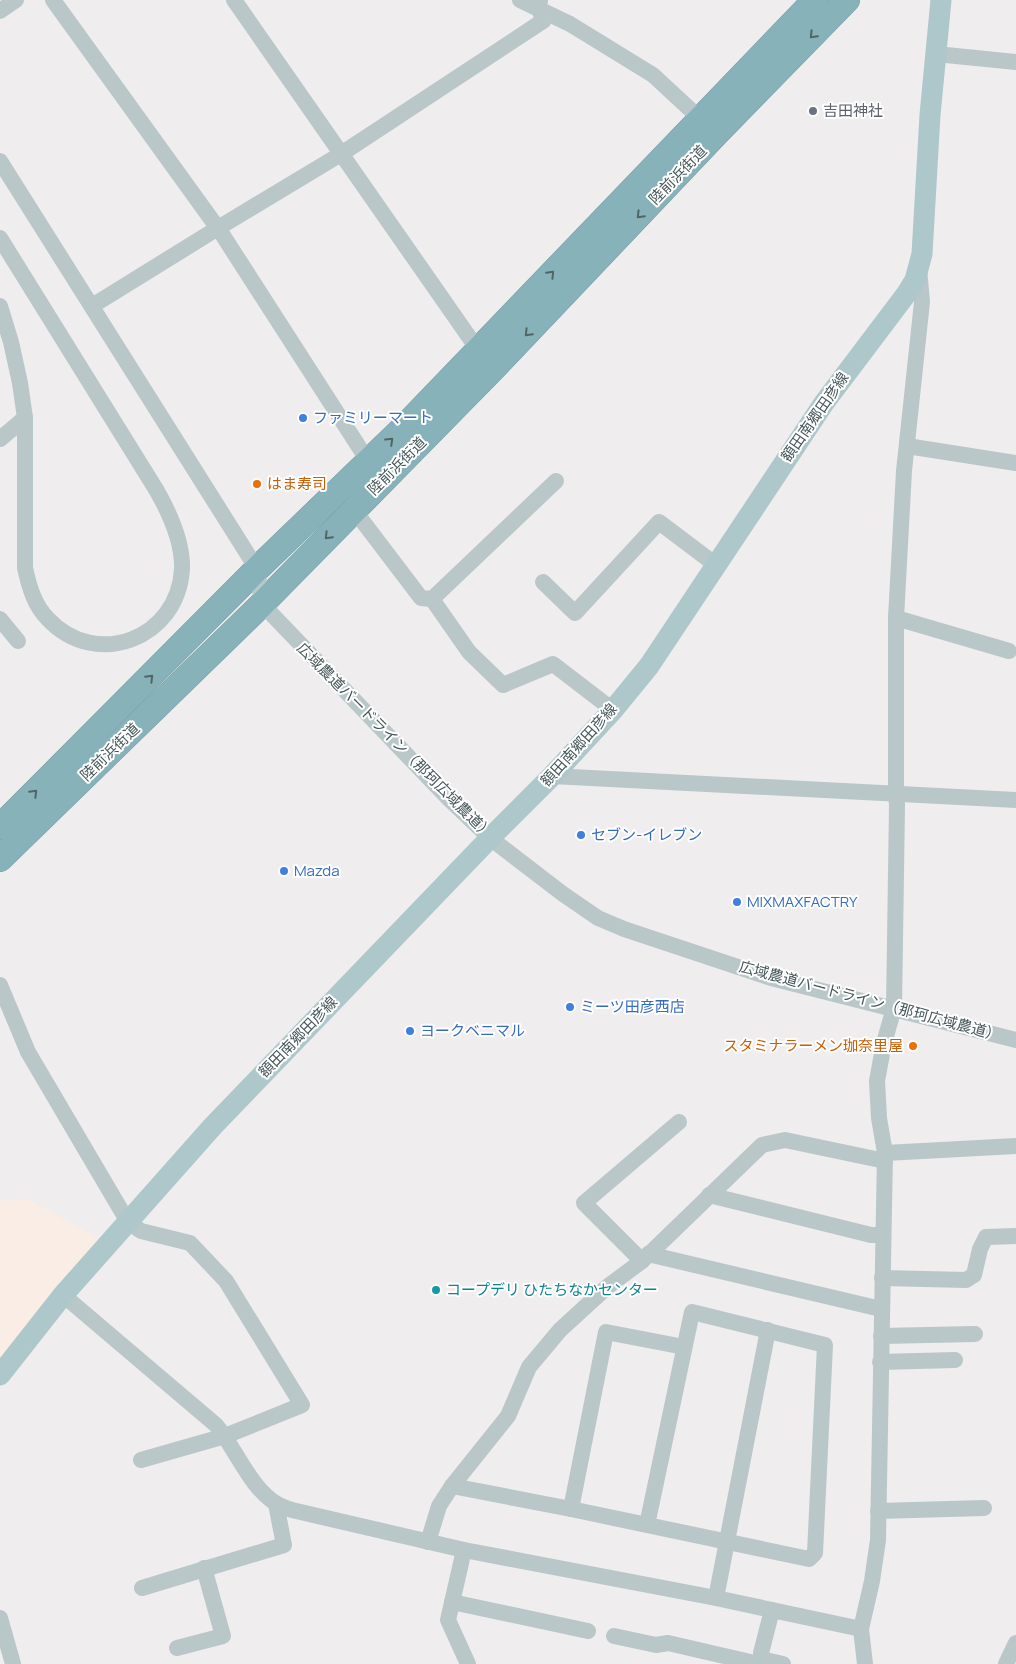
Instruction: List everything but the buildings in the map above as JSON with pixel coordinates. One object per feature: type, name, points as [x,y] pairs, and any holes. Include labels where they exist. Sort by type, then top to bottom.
[{"type":"highway","name":"陸前浜街道","points":[[0,859],[262,604],[354,510],[485,360],[708,126],[814,0]]},
{"type":"highway","name":"陸前浜街道","points":[[708,126],[847,0]]},
{"type":"highway","name":"陸前浜街道","points":[[0,827],[257,569],[368,461],[485,360]]},
{"type":"main road","name":"額田南郷田彦線","points":[[0,1375],[63,1295],[213,1126],[552,776],[613,710],[649,666],[824,403],[915,280],[922,254],[928,144],[941,0]]},
{"type":"street","points":[[0,11],[16,0]]},
{"type":"street","points":[[53,0],[218,228],[368,461]]},
{"type":"street","points":[[234,0],[485,360]]},
{"type":"street","points":[[520,0],[539,4],[653,75],[708,126]]},
{"type":"street","points":[[92,306],[341,154],[543,21],[539,4]]},
{"type":"street","points":[[936,54],[1016,62]]},
{"type":"street","points":[[0,160],[257,569],[262,604]]},
{"type":"street","points":[[0,238],[157,490],[177,534],[181,551],[182,569],[175,599],[167,614],[145,633],[130,640],[109,645],[75,638],[47,619],[29,586],[25,568],[25,418],[11,342],[0,306]]},
{"type":"street","points":[[865,1664],[861,1629],[872,1581],[878,1540],[885,1157],[879,1118],[877,1081],[884,1043],[894,1008],[897,805],[896,618],[904,472],[922,302],[919,268]]},
{"type":"street","points":[[0,439],[25,418]]},
{"type":"street","points":[[907,446],[1016,463]]},
{"type":"street","points":[[354,510],[421,598],[432,599],[556,481]]},
{"type":"street","points":[[543,582],[575,613],[659,522],[716,566]]},
{"type":"street","points":[[432,599],[469,652],[503,685],[553,664],[613,710]]},
{"type":"street","name":"広域農道バードライン（那珂広域農道）","points":[[262,604],[443,793],[490,838],[563,894],[598,918],[624,929],[771,978],[1016,1040]]},
{"type":"street","points":[[896,618],[1009,651]]},
{"type":"street","points":[[0,619],[18,641]]},
{"type":"street","points":[[552,776],[1016,800]]},
{"type":"street","points":[[0,985],[28,1052],[128,1222],[141,1232],[190,1243],[226,1281],[302,1404],[225,1436],[141,1460]]},
{"type":"street","points":[[679,1122],[584,1203],[645,1258],[881,1310]]},
{"type":"street","points":[[428,1542],[439,1506],[452,1486],[508,1416],[529,1367],[560,1330],[607,1287],[645,1258],[762,1145],[785,1140],[885,1157],[1016,1146]]},
{"type":"street","points":[[709,1195],[870,1234],[883,1235]]},
{"type":"street","points":[[882,1278],[966,1280],[974,1274],[980,1249],[986,1237],[1016,1236]]},
{"type":"street","points":[[63,1295],[216,1425],[251,1478],[276,1504],[292,1510],[464,1550],[716,1598],[861,1629]]},
{"type":"street","points":[[452,1486],[809,1559],[814,1553],[825,1345],[692,1312],[647,1525]]},
{"type":"street","points":[[716,1598],[768,1330]]},
{"type":"street","points":[[571,1509],[606,1332],[684,1348]]},
{"type":"street","points":[[881,1336],[975,1334]]},
{"type":"street","points":[[880,1362],[955,1360]]},
{"type":"street","points":[[142,1588],[284,1545],[276,1504]]},
{"type":"street","points":[[878,1511],[984,1508]]},
{"type":"street","points":[[464,1550],[448,1620],[468,1664]]},
{"type":"street","points":[[177,1648],[223,1636],[204,1568]]},
{"type":"street","points":[[452,1602],[588,1631]]},
{"type":"street","points":[[760,1662],[772,1610]]},
{"type":"street","points":[[0,1618],[13,1664]]},
{"type":"street","points":[[614,1636],[656,1645],[668,1643],[760,1662],[783,1664]]},
{"type":"street","points":[[1006,1664],[1016,1643]]},
{"type":"shaded area","points":[[28,1199],[100,1239],[0,1365],[0,1201]]},
{"type":"place","name":"吉田神社","points":[[813,111]]},
{"type":"place","name":"ファミリーマート","points":[[303,418]]},
{"type":"place","name":"はま寿司","points":[[257,484]]},
{"type":"place","name":"セブン-イレブン","points":[[581,835]]},
{"type":"place","name":"Mazda","points":[[284,871]]},
{"type":"place","name":"MIXMAXFACTRY","points":[[737,902]]},
{"type":"place","name":"ミーツ田彦西店","points":[[570,1007]]},
{"type":"place","name":"ヨークベニマル","points":[[410,1031]]},
{"type":"place","name":"スタミナラーメン珈奈里屋","points":[[913,1046]]},
{"type":"place","name":"コープデリ ひたちなかセンター","points":[[436,1290]]}]
